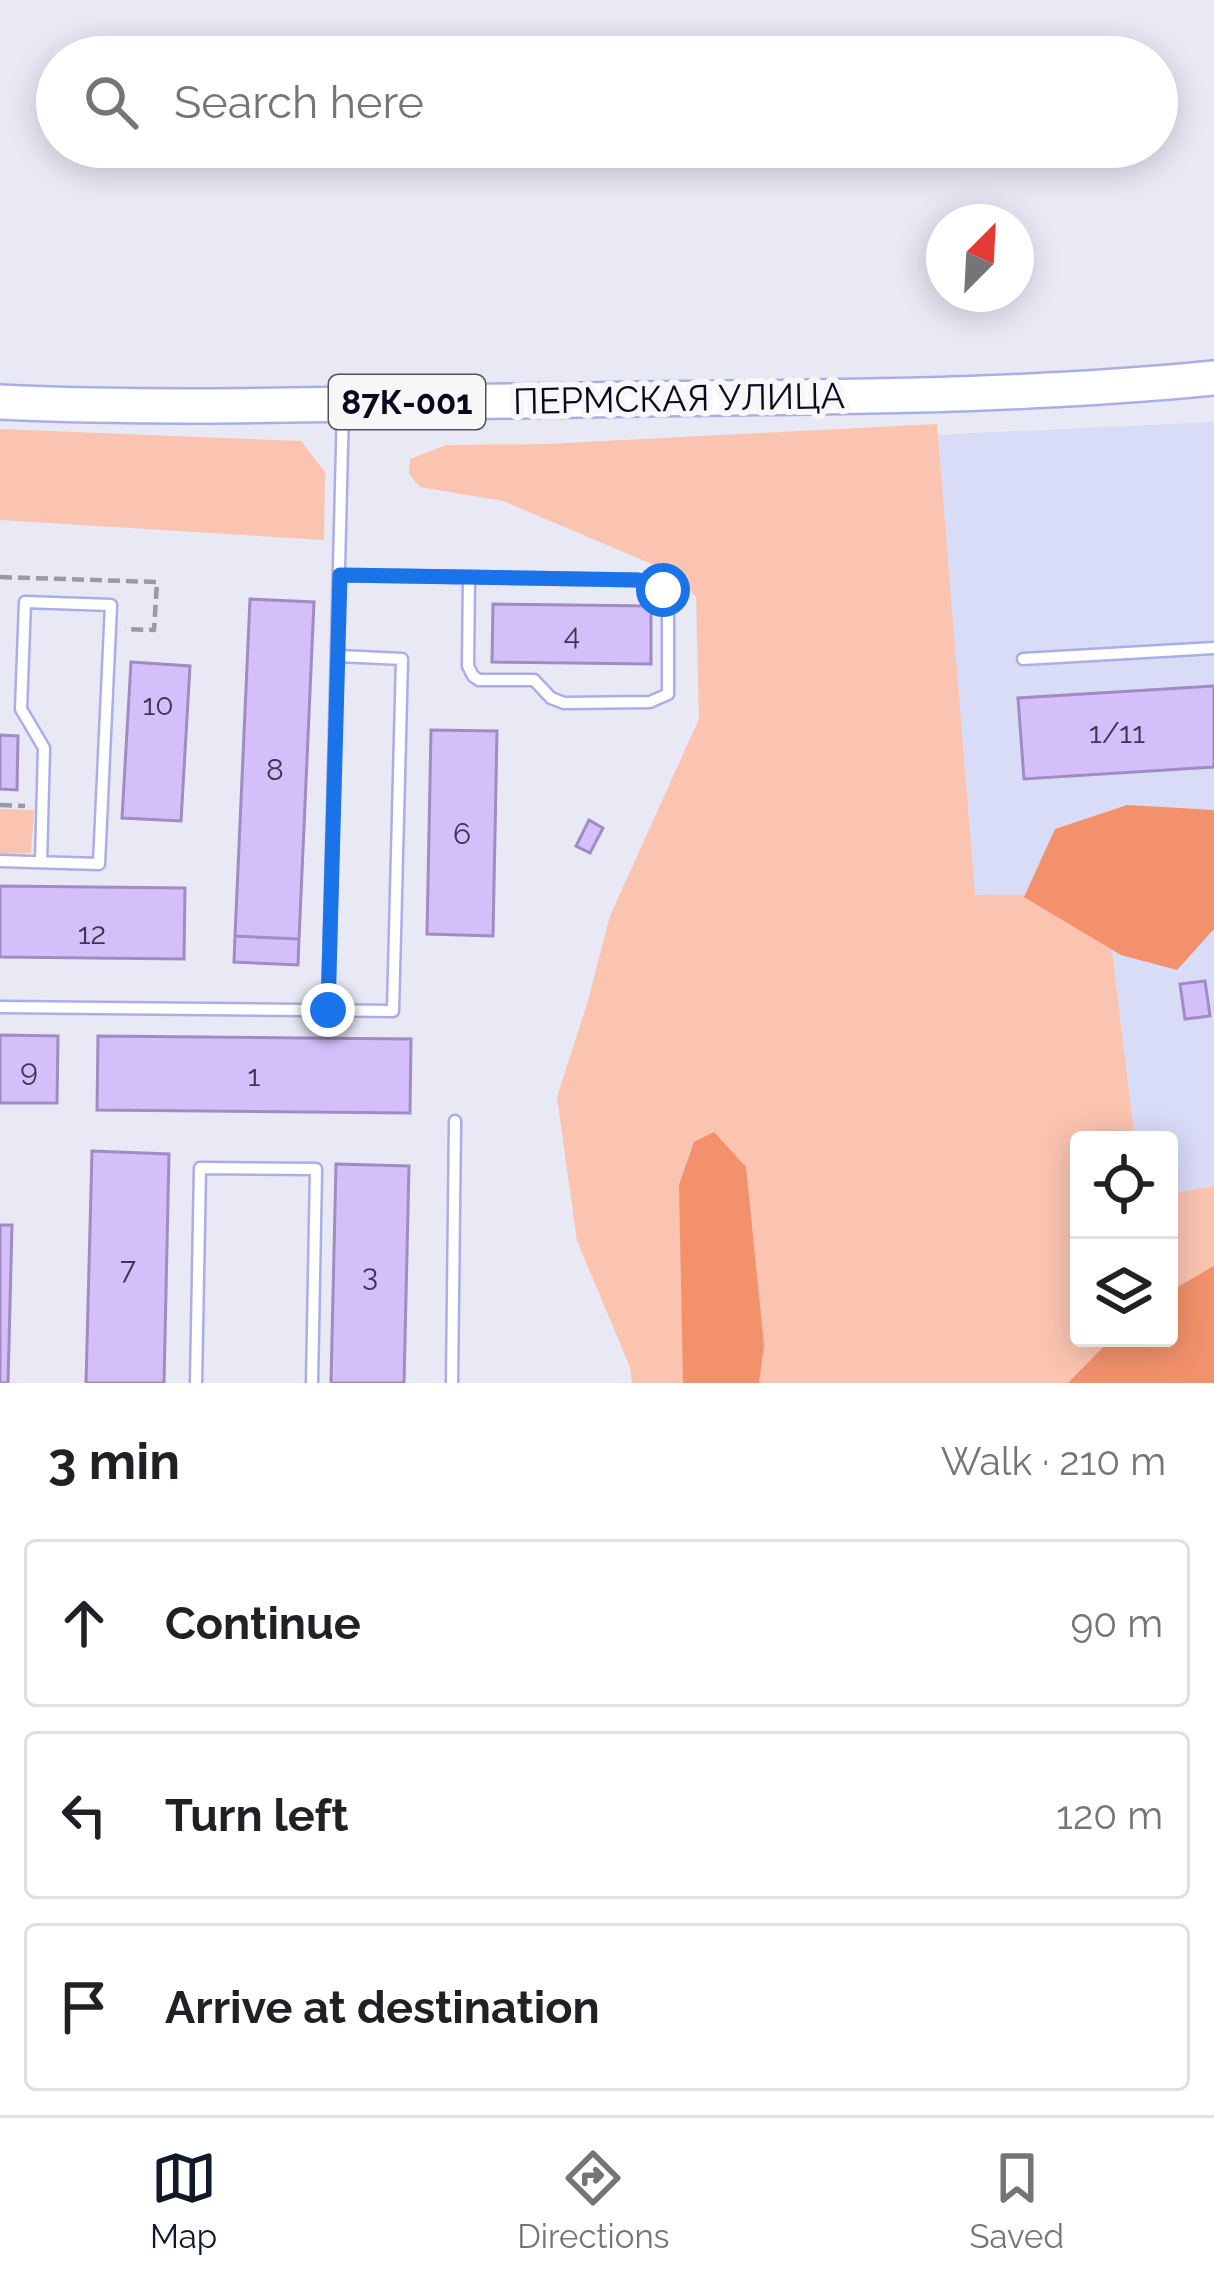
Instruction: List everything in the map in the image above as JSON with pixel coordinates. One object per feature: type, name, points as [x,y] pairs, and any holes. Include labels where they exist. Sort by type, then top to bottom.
[{"type":"main road","name":"ПЕРМСКАЯ УЛИЦА","points":[[0,402],[343,403],[837,395],[1214,378]]},
{"type":"lane","points":[[328,1010],[343,403]]},
{"type":"lane","points":[[340,575],[470,577],[638,580],[653,583],[668,597],[668,694],[650,702],[564,704],[534,680],[479,680],[468,666],[470,577]]},
{"type":"lane","points":[[0,861],[99,864],[111,605],[26,602],[21,710],[44,748],[41,862]]},
{"type":"lane","points":[[1024,659],[1214,648]]},
{"type":"lane","points":[[0,1007],[393,1011],[401,658],[339,656]]},
{"type":"lane","points":[[452,1383],[454,1121]]},
{"type":"lane","points":[[196,1383],[200,1168],[316,1169],[313,1383]]},
{"type":"path","points":[[0,805],[42,806]]},
{"type":"shaded area","points":[[1214,422],[1214,1191],[1178,1197],[1178,1131],[1125,1131],[970,900],[934,435]]},
{"type":"shaded area","points":[[937,424],[975,895],[1105,894],[1134,1131],[1070,1131],[1070,1347],[1178,1347],[1178,1192],[1214,1186],[1214,1383],[632,1383],[630,1367],[577,1241],[557,1097],[610,916],[699,719],[696,597],[673,573],[503,501],[420,487],[409,474],[410,459],[446,445]]},
{"type":"shaded area","points":[[0,429],[301,441],[325,472],[324,540],[0,520]]},
{"type":"shaded area","points":[[1127,805],[1214,810],[1214,929],[1177,970],[1121,955],[1024,897],[1055,829]]},
{"type":"shaded area","points":[[0,809],[34,810],[31,853],[0,854]]},
{"type":"shaded area","points":[[714,1132],[746,1167],[764,1345],[759,1383],[683,1383],[679,1185],[694,1142]]},
{"type":"shaded area","points":[[1214,1266],[1214,1383],[1068,1383],[1103,1347],[1178,1347],[1178,1287]]},
{"type":"building","points":[[250,599],[314,602],[299,939],[235,936]]},
{"type":"building","points":[[493,604],[651,606],[651,664],[492,662]]},
{"type":"building","points":[[131,662],[190,666],[181,821],[122,818]]},
{"type":"building","points":[[1214,686],[1214,767],[1024,779],[1018,698]]},
{"type":"building","points":[[431,730],[497,731],[493,936],[427,934]]},
{"type":"building","points":[[0,735],[18,736],[17,790],[0,789]]},
{"type":"building","points":[[589,820],[603,828],[590,853],[576,846]]},
{"type":"building","points":[[0,886],[185,888],[184,959],[0,957]]},
{"type":"building","points":[[235,936],[299,939],[298,965],[234,962]]},
{"type":"building","points":[[1205,981],[1210,1016],[1185,1019],[1180,984]]},
{"type":"building","points":[[0,1035],[58,1036],[57,1103],[0,1103]]},
{"type":"building","points":[[98,1036],[411,1039],[410,1113],[97,1110]]},
{"type":"building","points":[[92,1151],[169,1154],[164,1383],[86,1383]]},
{"type":"building","points":[[336,1164],[409,1166],[404,1383],[331,1383]]},
{"type":"building","points":[[0,1225],[12,1225],[8,1383],[0,1383]]},
{"type":"route","points":[[328,1010],[340,575],[638,580],[663,590]]}]
